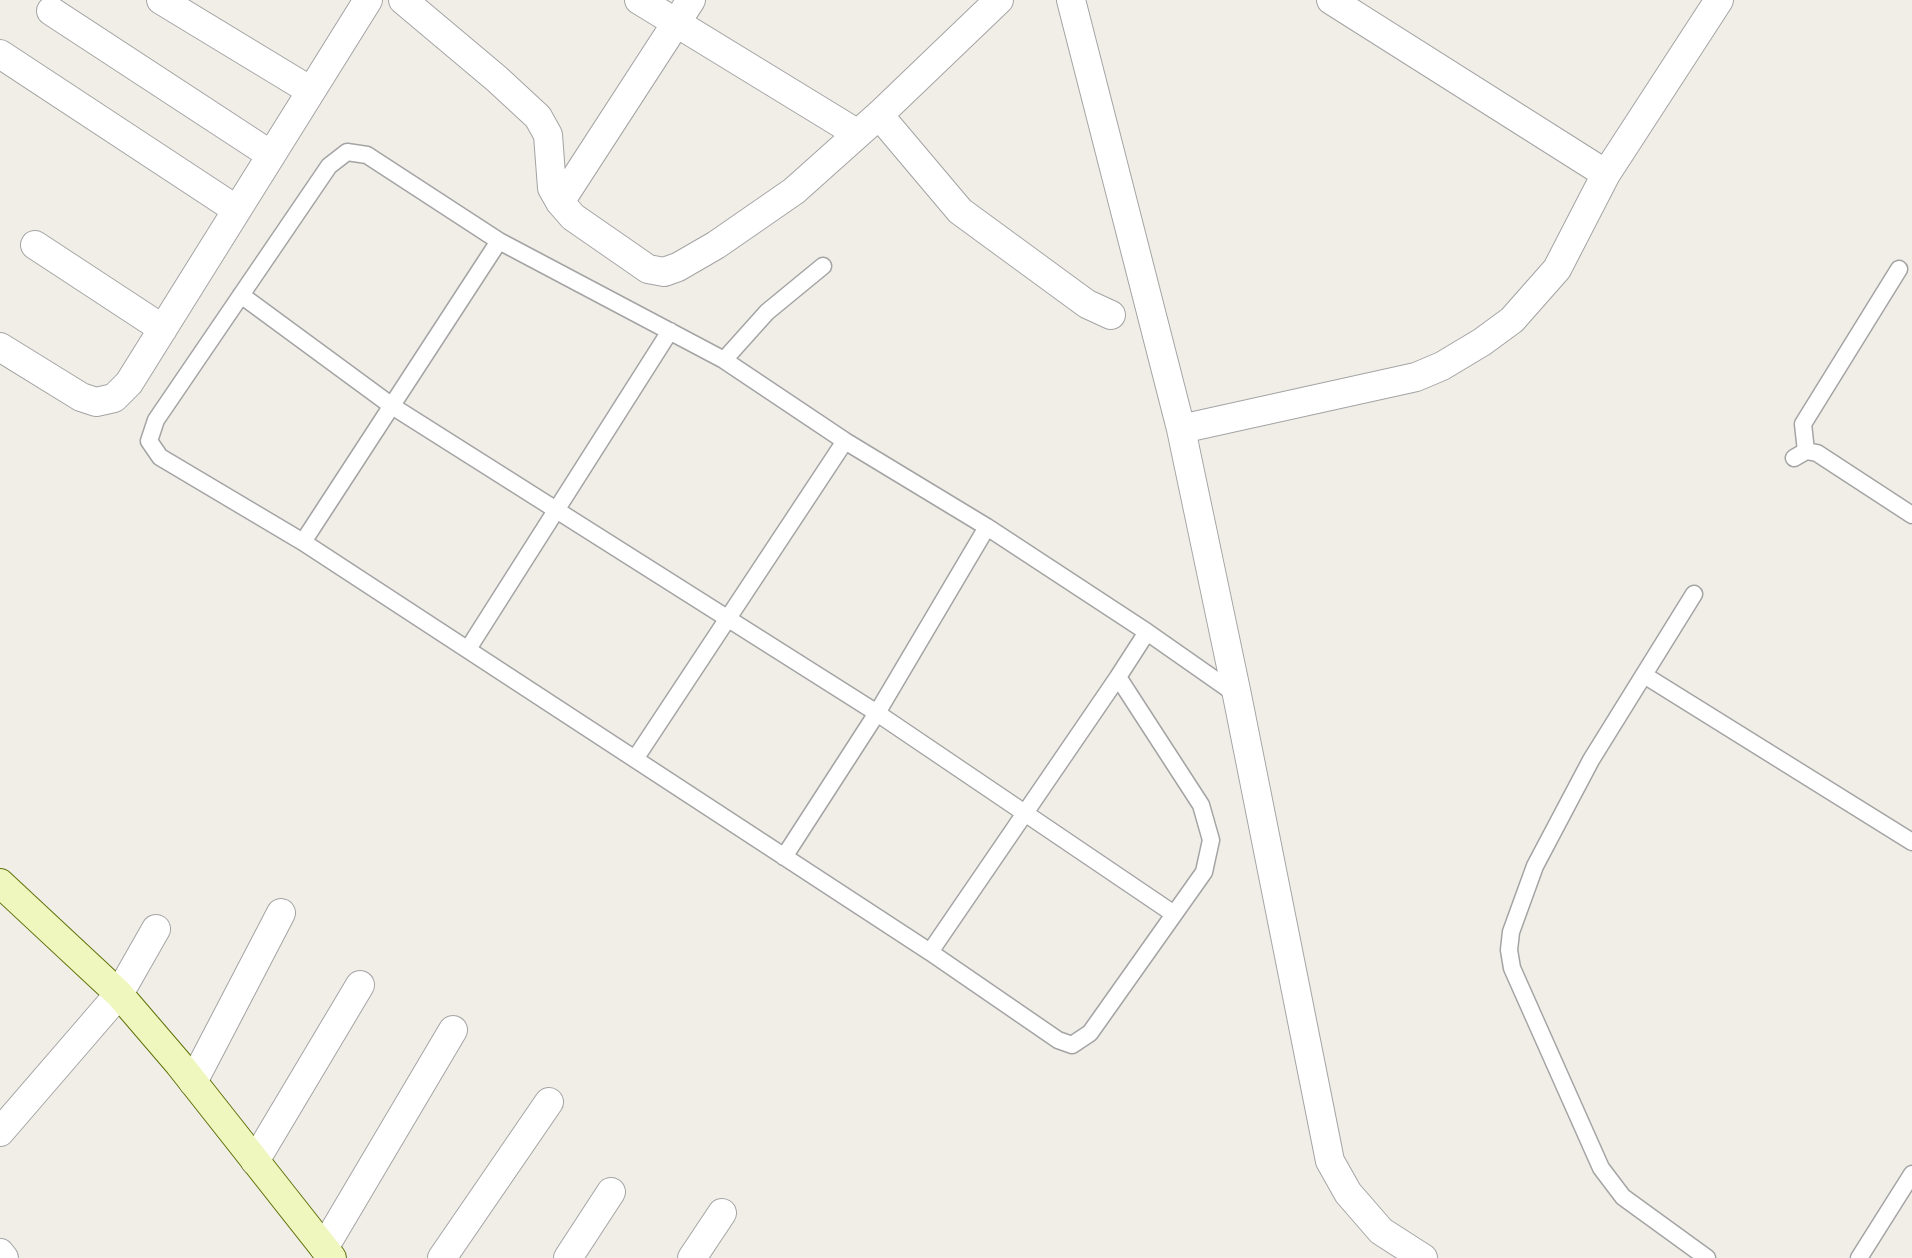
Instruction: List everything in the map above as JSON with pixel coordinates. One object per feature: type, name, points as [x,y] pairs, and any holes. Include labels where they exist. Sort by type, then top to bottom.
[{"type":"street","points":[[161,0],[311,91]]},
{"type":"street","points":[[0,347],[81,397],[96,402],[114,398],[129,383],[368,0]]},
{"type":"street","points":[[403,0],[497,79],[538,117],[548,135],[552,188],[560,202],[573,217],[648,269],[664,272],[678,267],[752,222],[794,191],[879,115],[999,0]]},
{"type":"street","points":[[639,0],[858,134]]},
{"type":"street","points":[[560,202],[691,0]]},
{"type":"street","points":[[1071,0],[1181,429],[1237,695],[1330,1161],[1348,1193],[1381,1231],[1423,1258]]},
{"type":"street","points":[[1332,0],[1606,174]]},
{"type":"street","points":[[1181,429],[1416,377],[1442,366],[1482,342],[1512,320],[1557,269],[1606,174],[1719,0]]},
{"type":"street","points":[[51,11],[271,155]]},
{"type":"street","points":[[0,54],[237,210]]},
{"type":"street","points":[[879,115],[960,211],[1087,304],[1111,315]]},
{"type":"street","points":[[35,245],[163,329]]},
{"type":"street","points":[[0,883],[119,994],[193,1082],[328,1253],[453,1030]]},
{"type":"street","points":[[193,1082],[282,913]]},
{"type":"street","points":[[0,1132],[119,994],[156,929]]},
{"type":"street","points":[[255,1161],[360,985]]},
{"type":"street","points":[[442,1258],[550,1102]]},
{"type":"street","points":[[568,1258],[611,1192]]},
{"type":"street","points":[[692,1258],[722,1213]]},
{"type":"street","points":[[0,1253],[4,1258]]},
{"type":"lane","points":[[1118,677],[1202,805],[1211,840],[1204,872],[1090,1033],[1072,1045],[1058,1040],[930,952],[303,542],[160,456],[149,440],[156,420],[329,166],[348,152],[366,155],[499,241],[724,360],[844,441],[986,527],[1148,632],[1237,695]]},
{"type":"lane","points":[[303,542],[499,241]]},
{"type":"lane","points":[[724,360],[767,312],[823,266]]},
{"type":"lane","points":[[1899,269],[1803,424],[1800,455],[1817,453],[1912,515]]},
{"type":"lane","points":[[241,295],[392,406],[877,712],[1174,914]]},
{"type":"lane","points":[[468,649],[670,331]]},
{"type":"lane","points":[[635,759],[844,441]]},
{"type":"lane","points":[[784,857],[877,712],[986,527]]},
{"type":"lane","points":[[1694,594],[1591,760],[1535,866],[1511,932],[1509,950],[1512,968],[1601,1168],[1623,1198],[1707,1258]]},
{"type":"lane","points":[[930,952],[1148,632]]},
{"type":"lane","points":[[1644,674],[1912,842]]},
{"type":"lane","points":[[1859,1258],[1912,1174]]}]
